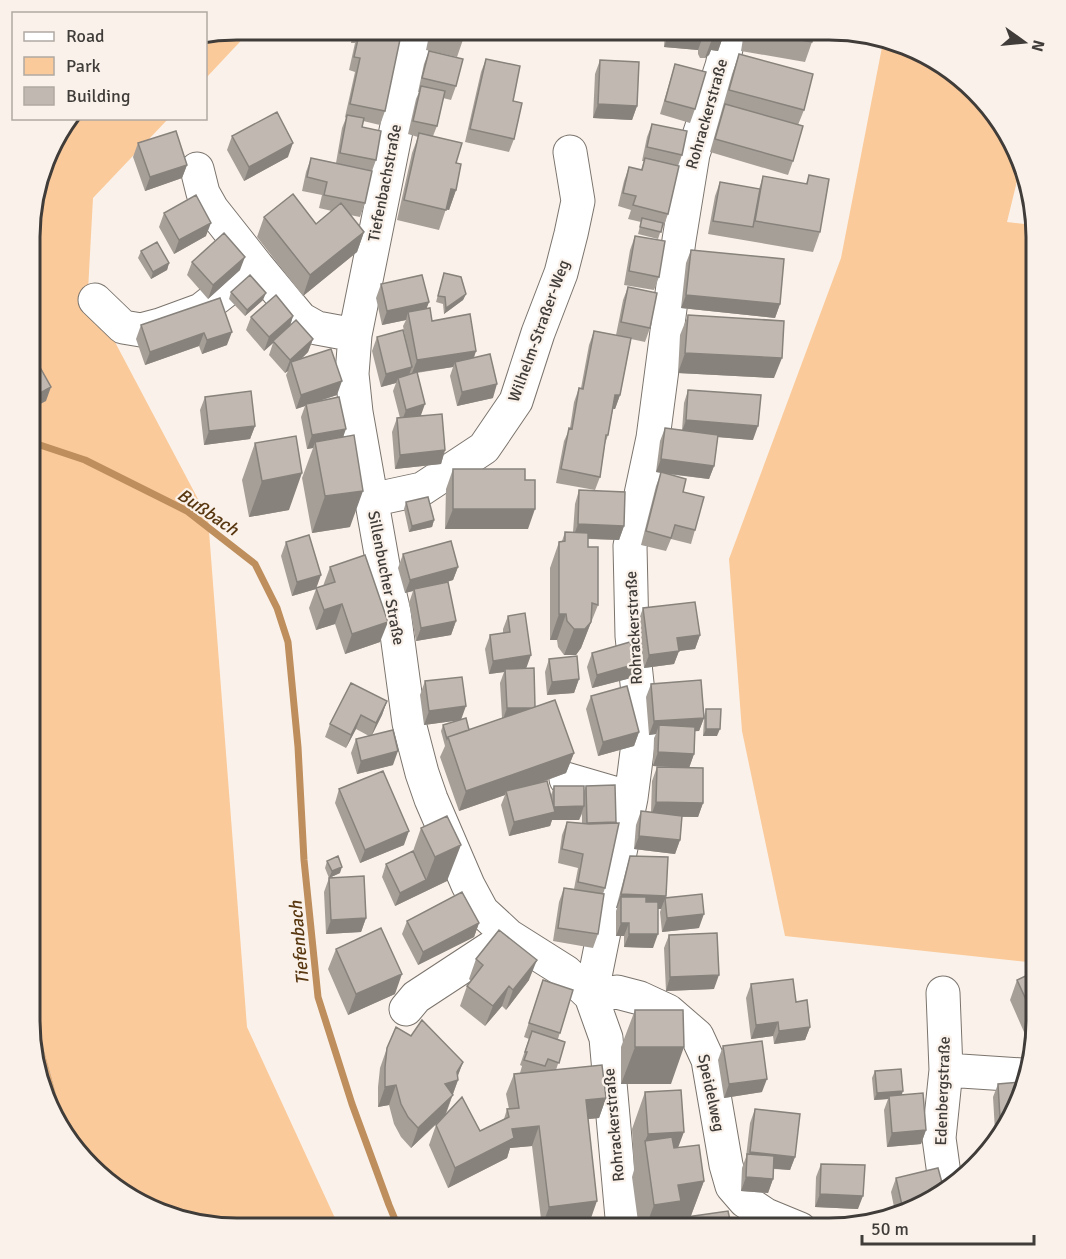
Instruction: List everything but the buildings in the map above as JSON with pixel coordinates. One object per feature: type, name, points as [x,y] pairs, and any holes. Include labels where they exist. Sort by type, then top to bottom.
[{"type":"street","name":"Tiefenbachstraße","points":[[355,335],[414,40]]},
{"type":"street","name":"Rohrackerstraße","points":[[622,1218],[606,1038],[591,996],[631,798],[641,721],[632,636],[630,546],[653,438],[679,240],[693,154],[722,66],[728,40]]},
{"type":"street","name":"Wilhelm-Straßer-Weg","points":[[371,500],[422,489],[484,448],[516,402],[538,333],[561,273],[572,234],[578,201],[570,152]]},
{"type":"street","points":[[197,169],[203,193],[212,209],[301,319],[317,328],[355,335]]},
{"type":"street","points":[[95,300],[123,327],[141,330],[201,310],[257,266]]},
{"type":"street","name":"Sillenbucher Straße","points":[[355,335],[352,383],[356,412],[383,565],[394,612],[409,723],[422,773],[440,821],[482,911],[509,936],[566,972],[591,996]]},
{"type":"street","points":[[566,779],[631,798]]},
{"type":"street","points":[[406,1009],[416,997],[509,936]]},
{"type":"street","name":"Speidelweg","points":[[591,996],[617,992],[640,998],[668,1011],[697,1036],[708,1060],[726,1165],[732,1186],[745,1201],[774,1218]]},
{"type":"street","name":"Edenbergstraße","points":[[943,993],[946,1070],[939,1138],[945,1180]]},
{"type":"street","points":[[946,1070],[1018,1076]]},
{"type":"green space","points":[[242,40],[207,77],[207,43]]},
{"type":"green space","points":[[882,48],[904,55],[938,74],[968,98],[985,118],[1011,162],[1017,181],[1007,222],[1025,224],[1025,962],[785,936],[742,731],[729,559],[841,258]]},
{"type":"green space","points":[[80,120],[167,120],[93,198],[88,291],[208,518],[247,1027],[335,1218],[225,1218],[199,1215],[174,1208],[150,1198],[108,1170],[81,1141],[60,1106],[41,1040],[40,1022],[40,238],[42,212],[55,162]]},
{"type":"shaded area","points":[[41,1040],[60,1106],[47,1072]]},
{"type":"waterway","name":"Tiefenbach","points":[[40,445],[85,460],[187,511],[255,564],[277,608],[288,642],[298,747],[304,860],[318,997],[352,1104],[394,1218]]},
{"type":"water label","name":"Bußbach","points":[[208,512]]}]
